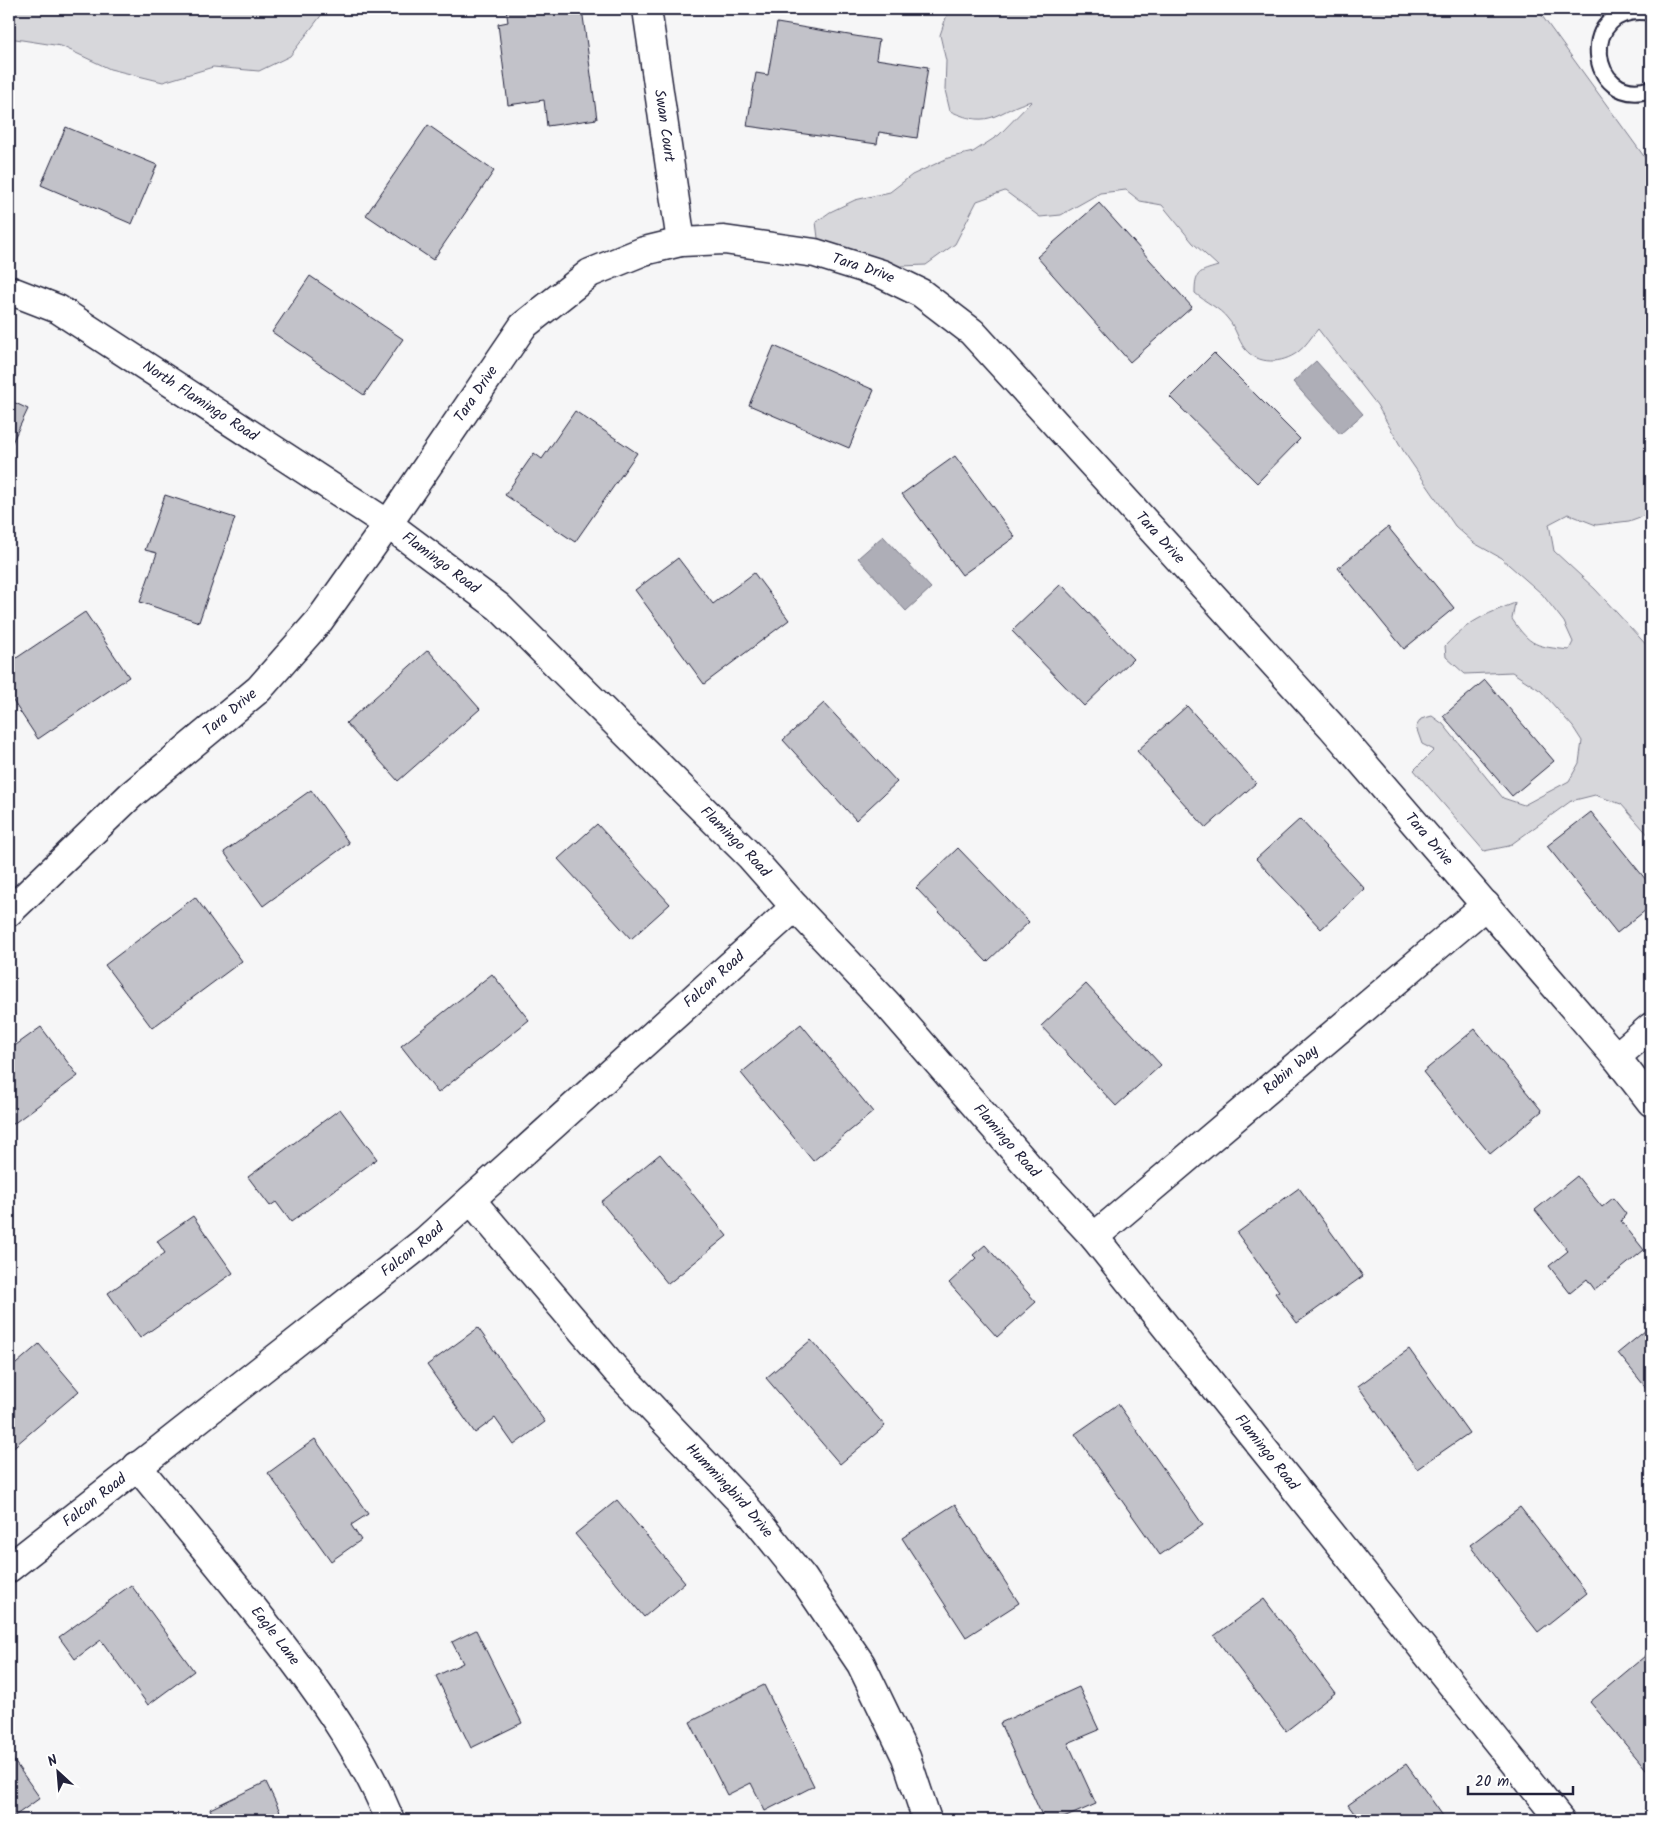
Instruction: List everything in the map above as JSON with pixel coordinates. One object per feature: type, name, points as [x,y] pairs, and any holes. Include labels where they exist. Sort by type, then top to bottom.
[{"type":"street","name":"Swan Court","points":[[647,9],[681,242]]},
{"type":"street","name":"Tara Drive","points":[[9,912],[131,795],[259,689],[319,620],[388,524],[523,326],[590,274],[644,251],[681,242],[724,240],[814,253],[882,274],[921,293],[972,332],[1332,726],[1616,1056],[1651,1102]]},
{"type":"street","name":"North Flamingo Road","points":[[9,290],[58,309],[388,524]]},
{"type":"street","name":"Flamingo Road","points":[[388,524],[499,607],[750,856],[795,907],[888,1005],[1028,1166],[1094,1237],[1560,1820]]},
{"type":"street","name":"Robin Way","points":[[1094,1237],[1486,905]]},
{"type":"street","name":"Falcon Road","points":[[9,1568],[425,1241],[795,907]]},
{"type":"street","points":[[1616,1056],[1651,1027]]},
{"type":"street","name":"Hummingbird Drive","points":[[471,1200],[615,1368],[745,1506],[803,1578],[861,1664],[906,1757],[927,1820]]},
{"type":"street","name":"Eagle Lane","points":[[137,1466],[256,1610],[328,1707],[380,1796],[390,1820]]},
{"type":"lane","points":[[1650,92],[1633,91],[1620,87],[1605,73],[1598,54],[1598,40],[1604,27],[1626,11],[1640,10],[1651,12]]},
{"type":"shaded area","points":[[9,9],[326,9],[290,56],[259,71],[213,67],[163,82],[110,69],[61,46],[9,38]]},
{"type":"shaded area","points":[[949,9],[1537,9],[1651,166],[1651,513],[1629,521],[1596,525],[1568,514],[1549,524],[1554,551],[1595,589],[1651,650],[1651,838],[1621,804],[1595,795],[1571,801],[1509,846],[1484,851],[1414,770],[1434,750],[1422,744],[1416,727],[1421,719],[1432,716],[1443,724],[1503,798],[1524,805],[1569,781],[1579,763],[1582,741],[1573,727],[1541,691],[1512,672],[1465,674],[1446,657],[1445,646],[1461,630],[1477,620],[1515,603],[1512,619],[1524,635],[1535,644],[1569,650],[1573,642],[1564,622],[1542,594],[1501,558],[1474,543],[1455,526],[1404,452],[1377,405],[1318,329],[1301,350],[1292,356],[1278,361],[1257,358],[1245,349],[1233,326],[1224,315],[1195,293],[1197,276],[1202,271],[1218,266],[1193,243],[1162,205],[1140,201],[1126,190],[1100,193],[1061,215],[1040,217],[1005,191],[977,201],[955,244],[926,265],[877,267],[840,253],[818,238],[816,222],[830,212],[855,200],[890,192],[912,175],[948,158],[973,152],[999,135],[1032,101],[986,119],[964,117],[950,111],[945,90],[946,61],[940,35]]},
{"type":"shaded area","points":[[1316,361],[1363,414],[1340,434],[1293,382]]},
{"type":"shaded area","points":[[883,536],[931,588],[906,611],[858,558]]},
{"type":"building","points":[[506,9],[582,9],[597,119],[547,126],[544,100],[508,105],[498,24],[508,22]]},
{"type":"building","points":[[777,23],[879,40],[876,59],[928,67],[917,138],[879,132],[877,144],[747,126],[756,73],[768,75]]},
{"type":"building","points":[[428,125],[494,171],[433,260],[366,215]]},
{"type":"building","points":[[66,127],[157,165],[132,224],[41,185]]},
{"type":"building","points":[[1099,203],[1192,307],[1130,362],[1037,257]]},
{"type":"building","points":[[310,276],[403,339],[364,395],[272,332]]},
{"type":"building","points":[[774,346],[874,390],[849,448],[749,405]]},
{"type":"building","points":[[1214,353],[1300,439],[1257,483],[1170,397]]},
{"type":"building","points":[[9,400],[28,409],[9,449]]},
{"type":"building","points":[[575,411],[637,453],[575,542],[505,495],[534,453],[542,459]]},
{"type":"building","points":[[955,456],[1015,537],[962,575],[902,494]]},
{"type":"building","points":[[165,495],[235,518],[199,622],[140,602],[157,553],[145,550]]},
{"type":"building","points":[[1388,527],[1454,608],[1404,649],[1338,568]]},
{"type":"building","points":[[678,558],[713,604],[754,573],[789,620],[704,684],[635,590]]},
{"type":"building","points":[[1061,584],[1133,659],[1084,706],[1012,631]]},
{"type":"building","points":[[85,612],[129,677],[38,739],[9,695],[9,663]]},
{"type":"building","points":[[428,650],[480,709],[398,781],[346,723]]},
{"type":"building","points":[[1485,680],[1554,761],[1512,796],[1443,716]]},
{"type":"building","points":[[824,703],[897,782],[856,820],[783,740]]},
{"type":"building","points":[[1187,706],[1256,783],[1206,828],[1137,751]]},
{"type":"building","points":[[311,790],[349,843],[263,906],[224,852]]},
{"type":"building","points":[[1591,812],[1651,886],[1651,906],[1617,933],[1547,846]]},
{"type":"building","points":[[1300,819],[1365,889],[1321,929],[1256,859]]},
{"type":"building","points":[[597,824],[670,904],[631,939],[558,859]]},
{"type":"building","points":[[958,848],[1029,922],[987,962],[916,888]]},
{"type":"building","points":[[195,897],[242,961],[152,1028],[105,965]]},
{"type":"building","points":[[492,974],[529,1020],[438,1093],[401,1046]]},
{"type":"building","points":[[1086,984],[1161,1065],[1116,1106],[1041,1026]]},
{"type":"building","points":[[801,1024],[873,1112],[813,1161],[741,1073]]},
{"type":"building","points":[[41,1027],[78,1076],[9,1127],[9,1050]]},
{"type":"building","points":[[1475,1029],[1542,1111],[1490,1154],[1423,1072]]},
{"type":"building","points":[[340,1109],[377,1159],[291,1222],[276,1202],[270,1206],[248,1177]]},
{"type":"building","points":[[660,1154],[727,1236],[668,1284],[601,1202]]},
{"type":"building","points":[[1577,1176],[1602,1207],[1613,1198],[1626,1214],[1621,1221],[1644,1250],[1595,1290],[1587,1279],[1570,1293],[1549,1266],[1568,1251],[1535,1210]]},
{"type":"building","points":[[1299,1188],[1363,1276],[1297,1323],[1275,1293],[1279,1291],[1237,1233]]},
{"type":"building","points":[[193,1216],[233,1273],[140,1338],[108,1293],[165,1253],[157,1241]]},
{"type":"building","points":[[985,1245],[1036,1302],[997,1337],[949,1283],[976,1258],[973,1255]]},
{"type":"building","points":[[1651,1326],[1651,1394],[1618,1353]]},
{"type":"building","points":[[478,1328],[545,1422],[514,1445],[495,1418],[475,1433],[427,1365]]},
{"type":"building","points":[[811,1340],[885,1426],[840,1464],[766,1378]]},
{"type":"building","points":[[39,1344],[79,1391],[9,1451],[9,1370]]},
{"type":"building","points":[[1409,1349],[1469,1433],[1417,1469],[1358,1386]]},
{"type":"building","points":[[1118,1404],[1203,1525],[1160,1555],[1075,1434]]},
{"type":"building","points":[[315,1439],[368,1514],[351,1525],[361,1540],[331,1561],[268,1473]]},
{"type":"building","points":[[617,1500],[685,1582],[644,1617],[575,1534]]},
{"type":"building","points":[[955,1504],[1019,1603],[966,1637],[902,1538]]},
{"type":"building","points":[[1520,1507],[1587,1593],[1538,1632],[1470,1545]]},
{"type":"building","points":[[131,1585],[194,1671],[148,1705],[101,1640],[75,1659],[59,1637]]},
{"type":"building","points":[[1264,1599],[1335,1693],[1286,1731],[1214,1636]]},
{"type":"building","points":[[476,1630],[522,1723],[471,1748],[436,1676],[463,1663],[452,1642]]},
{"type":"building","points":[[1651,1651],[1651,1775],[1590,1702]]},
{"type":"building","points":[[764,1685],[814,1786],[765,1811],[751,1783],[727,1795],[690,1722]]},
{"type":"building","points":[[1079,1687],[1099,1730],[1068,1743],[1096,1804],[1059,1820],[1044,1820],[1000,1723]]},
{"type":"building","points":[[9,1754],[40,1798],[9,1820]]},
{"type":"building","points":[[1406,1764],[1446,1820],[1359,1820],[1348,1805]]},
{"type":"building","points":[[266,1782],[284,1820],[215,1820],[210,1809]]}]
